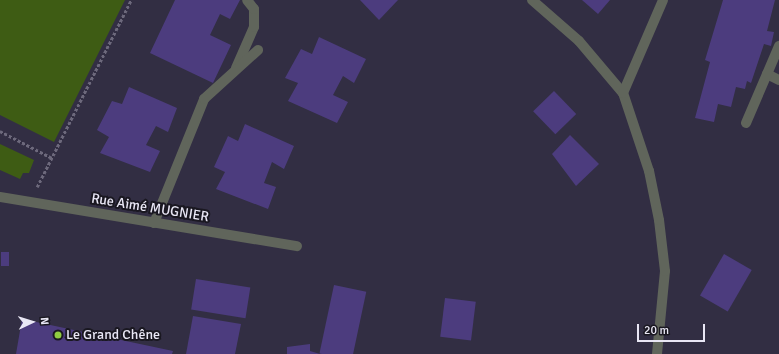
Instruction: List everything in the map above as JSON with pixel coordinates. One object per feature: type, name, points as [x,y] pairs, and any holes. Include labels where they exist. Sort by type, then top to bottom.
[{"type":"street","points":[[234,72],[254,27],[254,8],[247,0]]},
{"type":"street","points":[[534,0],[579,41],[623,93],[649,171],[659,220],[665,271],[657,354]]},
{"type":"street","points":[[623,93],[663,0]]},
{"type":"street","points":[[746,123],[779,46]]},
{"type":"street","points":[[154,223],[204,99],[258,50]]},
{"type":"street","points":[[767,74],[779,80]]},
{"type":"street","name":"Rue Aimé MUGNIER","points":[[0,198],[296,246]]},
{"type":"path","points":[[38,185],[131,0]]},
{"type":"path","points":[[0,131],[52,158]]},
{"type":"green space","points":[[0,0],[125,0],[54,142],[0,115]]},
{"type":"green space","points":[[0,144],[34,160],[29,173],[23,173],[20,179],[0,170]]},
{"type":"building","points":[[175,0],[240,0],[230,19],[220,14],[210,35],[231,45],[213,83],[150,53]]},
{"type":"building","points":[[360,0],[398,0],[379,20]]},
{"type":"building","points":[[582,0],[610,0],[598,14]]},
{"type":"building","points":[[723,0],[775,0],[767,31],[774,32],[771,46],[764,44],[751,83],[747,81],[745,89],[736,87],[731,107],[718,104],[714,122],[695,118],[710,62],[705,60]]},
{"type":"building","points":[[319,37],[366,59],[354,83],[343,76],[333,95],[348,102],[337,123],[288,101],[298,83],[285,78],[301,49],[312,54]]},
{"type":"building","points":[[129,87],[177,108],[168,132],[156,126],[146,145],[160,151],[150,172],[100,153],[109,137],[97,130],[112,101],[122,104]]},
{"type":"building","points":[[554,91],[576,114],[555,134],[533,111]]},
{"type":"building","points":[[245,124],[294,146],[284,169],[272,162],[264,183],[276,187],[268,209],[216,189],[225,172],[214,167],[228,136],[238,141]]},
{"type":"building","points":[[570,135],[599,164],[576,186],[552,154]]},
{"type":"building","points":[[1,252],[9,252],[9,266],[1,266]]},
{"type":"building","points":[[724,254],[752,270],[728,312],[700,296]]},
{"type":"building","points":[[196,279],[250,288],[245,318],[191,310]]},
{"type":"building","points":[[334,285],[366,292],[353,354],[319,353]]},
{"type":"building","points":[[445,298],[476,302],[471,340],[440,337]]},
{"type":"building","name":"Le Grand Chêne","points":[[193,316],[241,324],[235,354],[186,354]]},
{"type":"building","name":"Le Grand Chêne","points":[[22,319],[173,351],[172,354],[16,354]]},
{"type":"building","points":[[310,344],[310,351],[320,354],[287,354],[287,347]]},
{"type":"place","name":"Le Grand Chêne","points":[[58,335]]}]
